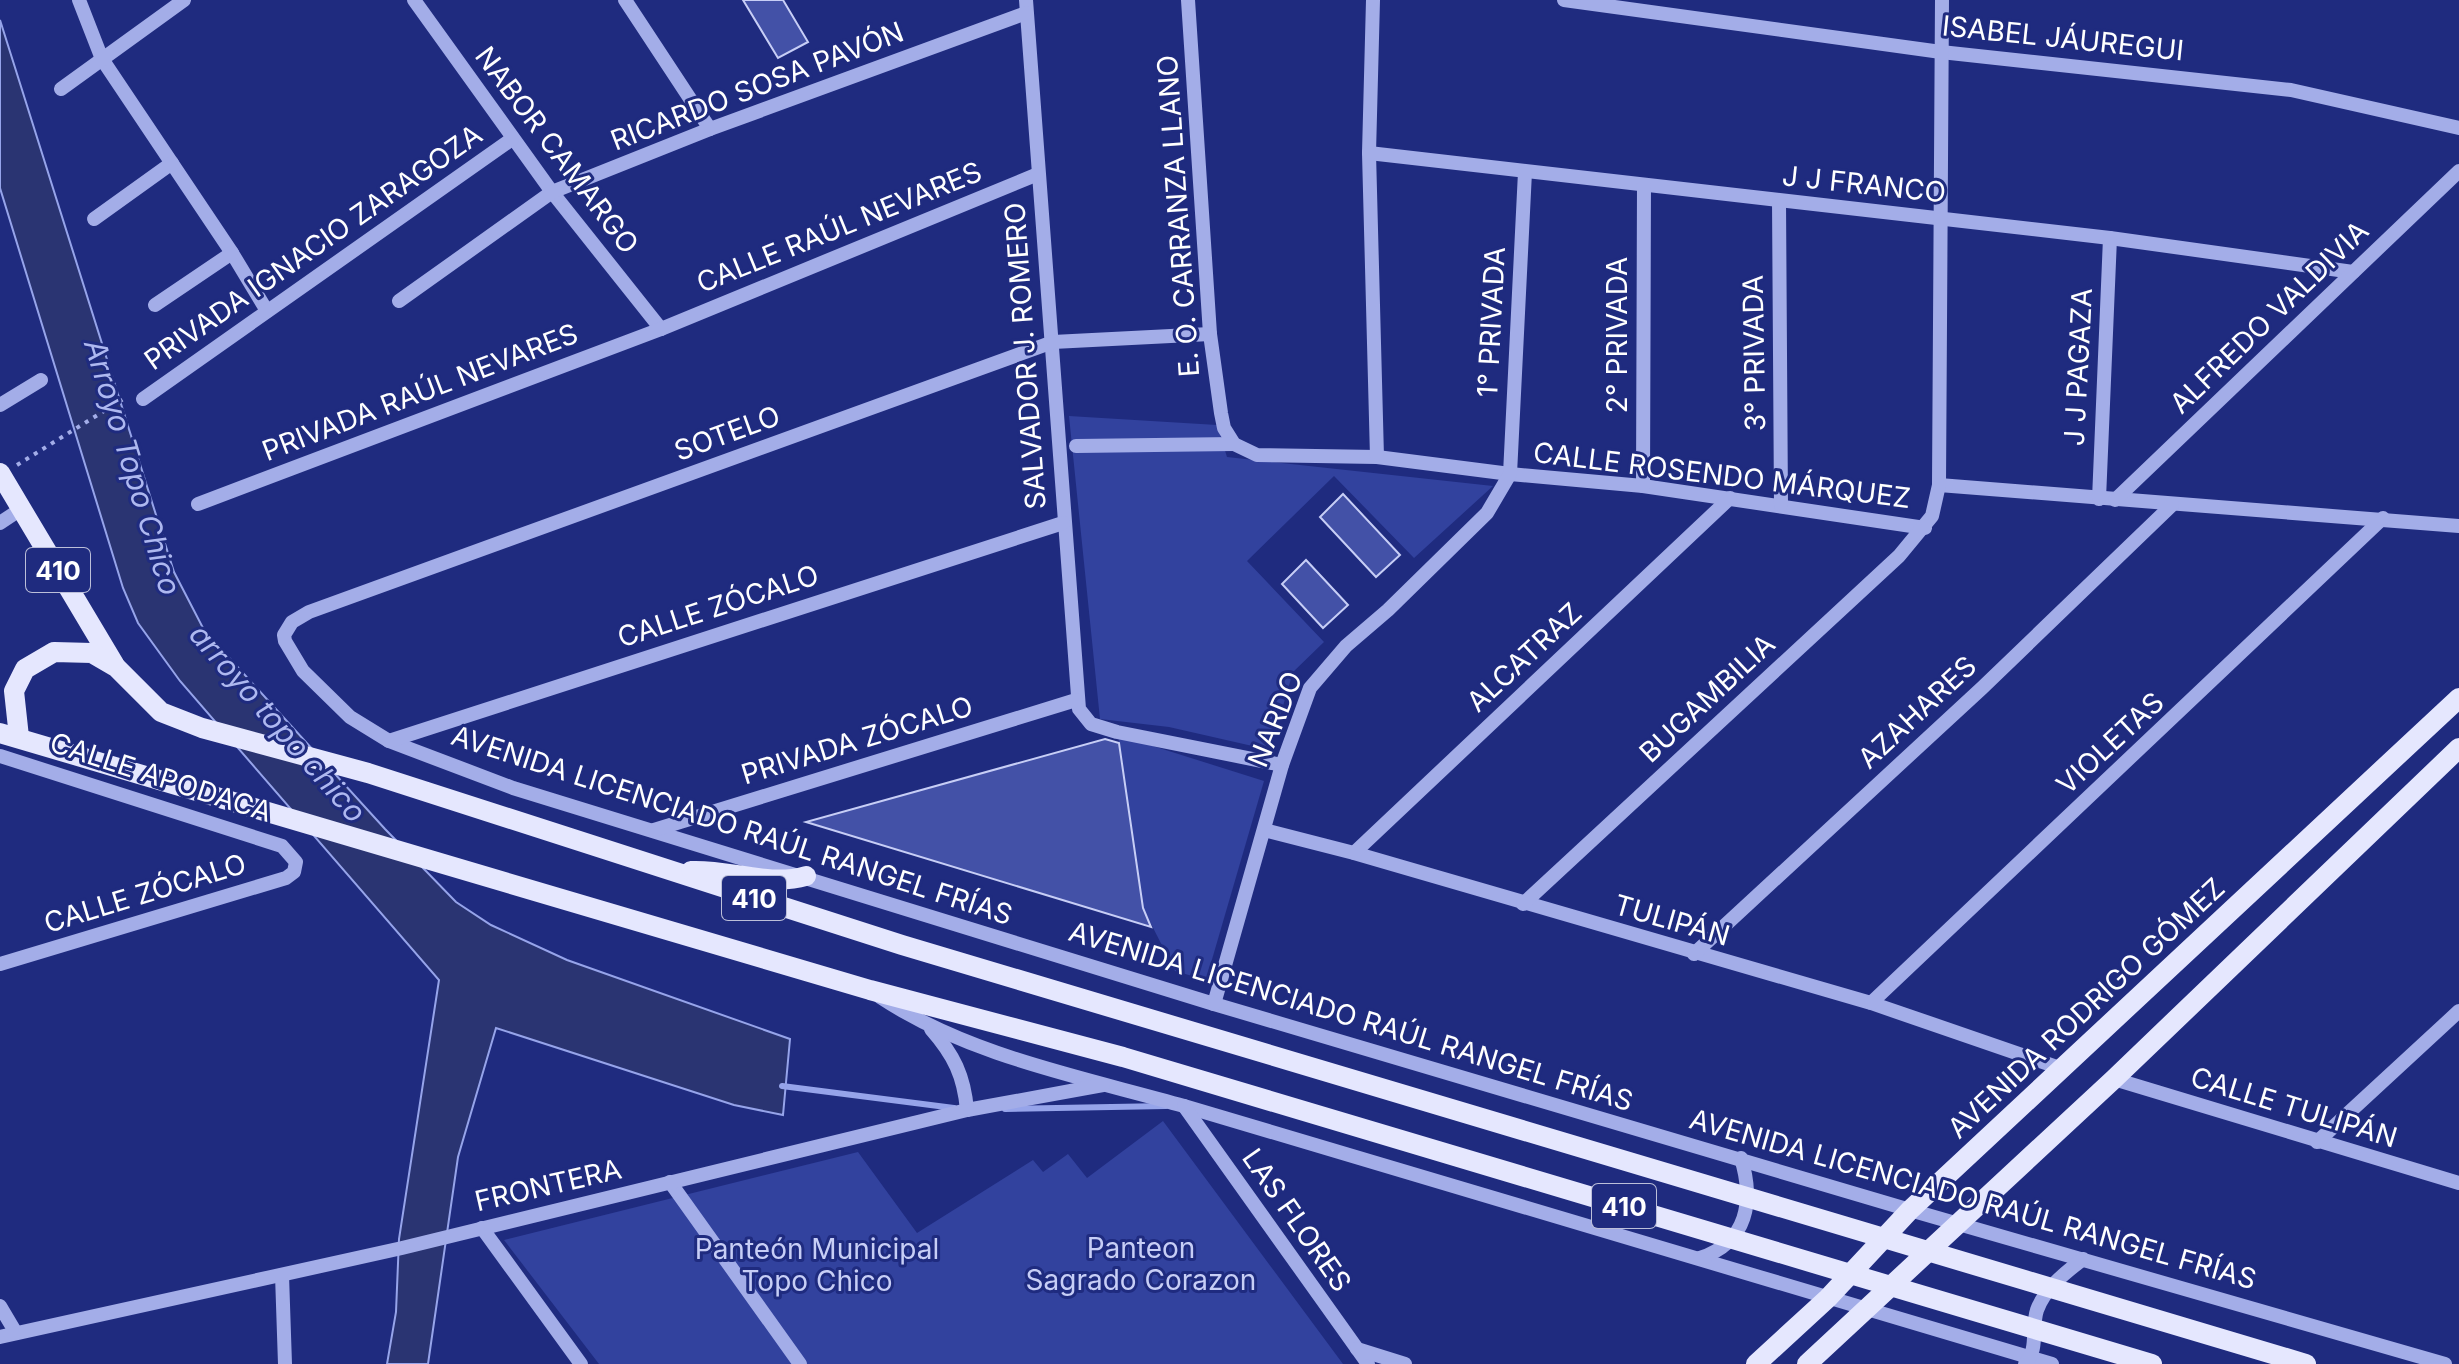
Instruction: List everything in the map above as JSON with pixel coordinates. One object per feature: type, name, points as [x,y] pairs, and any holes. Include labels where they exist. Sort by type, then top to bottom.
[{"type":"main road","name":"410","points":[[0,474],[116,667],[161,712],[202,728],[368,773],[902,945],[1143,1014],[1718,1191],[2129,1309],[2306,1364]]},
{"type":"main road","points":[[9,735],[14,691],[19,678],[35,662],[54,652],[68,651],[92,653],[116,667]]},
{"type":"main road","name":"AVENIDA RODRIGO GÓMEZ","points":[[1756,1364],[1828,1298],[1910,1210],[2459,698]]},
{"type":"main road","name":"410","points":[[9,735],[870,990],[1123,1057],[2152,1364]]},
{"type":"main road","points":[[1807,1364],[2114,1079],[2459,748]]},
{"type":"main road","points":[[675,873],[716,871],[779,881],[806,876]]},
{"type":"street","points":[[79,0],[102,59],[232,253],[267,311]]},
{"type":"street","points":[[61,89],[184,0]]},
{"type":"street","name":"NABOR CAMARGO","points":[[414,0],[512,139],[661,329]]},
{"type":"street","points":[[625,0],[710,129]]},
{"type":"street","name":"E. O. CARRANZA LLANO","points":[[1188,0],[1210,334],[1224,428],[1234,444]]},
{"type":"street","points":[[1373,0],[1369,153],[1377,457]]},
{"type":"street","name":"ISABEL JÁUREGUI","points":[[1564,0],[1941,52],[2291,90],[2459,128]]},
{"type":"street","points":[[1939,485],[1938,218],[1942,0]]},
{"type":"street","name":"RICARDO SOSA PAVÓN","points":[[399,301],[552,192],[1026,6]]},
{"type":"street","name":"SALVADOR J. ROMERO","points":[[1026,6],[1078,704]]},
{"type":"street","name":"PRIVADA IGNACIO ZARAGOZA","points":[[143,399],[512,139]]},
{"type":"street","name":"J J FRANCO","points":[[1369,153],[2110,238],[2353,272]]},
{"type":"street","points":[[94,219],[172,163]]},
{"type":"street","name":"ALFREDO VALDIVIA","points":[[2115,500],[2459,171]]},
{"type":"street","name":"1° PRIVADA","points":[[1510,474],[1525,172]]},
{"type":"street","name":"CALLE RAÚL NEVARES","points":[[661,329],[1038,174]]},
{"type":"street","name":"2° PRIVADA","points":[[1643,486],[1644,185]]},
{"type":"street","name":"3° PRIVADA","points":[[1779,201],[1781,505]]},
{"type":"street","name":"J J PAGAZA","points":[[2099,499],[2110,238]]},
{"type":"street","points":[[155,305],[232,253]]},
{"type":"street","name":"PRIVADA RAÚL NEVARES","points":[[198,504],[661,329]]},
{"type":"street","name":"SOTELO","points":[[285,641],[284,635],[292,622],[309,612],[1053,342],[1210,334]]},
{"type":"street","points":[[0,405],[41,380]]},
{"type":"street","name":"CALLE ROSENDO MÁRQUEZ","points":[[1076,446],[1234,444],[1257,455],[1377,457],[1510,474],[1643,486],[1925,528],[1936,506],[1939,485],[2459,526]]},
{"type":"street","name":"NARDO","points":[[1214,1004],[1282,765],[1310,688],[1326,666],[1487,513],[1510,474]]},
{"type":"street","name":"ALCATRAZ","points":[[1354,853],[1730,498]]},
{"type":"street","name":"AZAHARES","points":[[1694,954],[1982,688],[2172,505]]},
{"type":"street","points":[[0,523],[21,509]]},
{"type":"street","name":"VIOLETAS","points":[[1871,1003],[2383,518]]},
{"type":"street","name":"CALLE ZÓCALO","points":[[389,741],[1063,523]]},
{"type":"street","name":"BUGAMBILIA","points":[[1523,904],[1899,556],[1925,528]]},
{"type":"street","name":"AVENIDA LICENCIADO RAÚL RANGEL FRÍAS","points":[[285,641],[293,657],[350,717],[389,741],[513,788],[1214,1004],[1957,1224],[2445,1364]]},
{"type":"street","points":[[1078,704],[1091,724],[1117,732],[1282,765]]},
{"type":"street","name":"PRIVADA ZÓCALO","points":[[654,830],[1078,704]]},
{"type":"street","name":"CALLE APODACA","points":[[0,756],[282,846],[296,862]]},
{"type":"street","name":"TULIPÁN","points":[[1264,830],[1354,853],[1871,1003],[2063,1069]]},
{"type":"street","name":"CALLE ZÓCALO","points":[[0,964],[286,878],[294,872],[296,862]]},
{"type":"street","points":[[870,990],[928,1026],[1055,1071],[1700,1258],[2028,1361],[2052,1364]]},
{"type":"street","points":[[2317,1142],[2452,1026],[2459,1011]]},
{"type":"street","points":[[928,1026],[945,1045],[962,1073],[967,1110]]},
{"type":"street","name":"CALLE TULIPÁN","points":[[2114,1079],[2459,1183]]},
{"type":"street","name":"FRONTERA","points":[[0,1337],[409,1246],[967,1110],[1108,1084]]},
{"type":"street","name":"LAS FLORES","points":[[1184,1106],[1368,1364]]},
{"type":"street","points":[[1700,1258],[1718,1252],[1741,1225],[1749,1186],[1741,1158]]},
{"type":"street","points":[[670,1182],[800,1364]]},
{"type":"street","points":[[482,1228],[581,1364]]},
{"type":"street","points":[[2028,1361],[2039,1306],[2054,1283],[2083,1259]]},
{"type":"street","points":[[282,1275],[285,1364]]},
{"type":"street","points":[[0,1306],[16,1333]]},
{"type":"street","points":[[1357,1349],[1405,1364]]},
{"type":"path","points":[[0,474],[73,432],[127,396]]},
{"type":"green space","points":[[1069,416],[1217,425],[1227,457],[1493,486],[1414,558],[1334,476],[1247,561],[1324,642],[1293,672],[1270,750],[1169,727],[1100,719]]},
{"type":"green space","points":[[1118,735],[1264,781],[1206,980],[1175,971],[1143,908]]},
{"type":"green space","points":[[1163,1121],[1343,1364],[599,1364],[504,1240],[858,1152],[917,1233],[1033,1160],[1043,1172],[1068,1154],[1087,1178]]},
{"type":"water","points":[[0,20],[174,572],[204,630],[385,829],[456,902],[491,925],[567,960],[790,1039],[783,1115],[734,1105],[496,1028],[458,1157],[428,1364],[387,1364],[396,1312],[399,1239],[439,980],[180,681],[138,623],[123,588],[0,188]]},
{"type":"building","points":[[743,0],[783,0],[808,42],[778,58]]},
{"type":"building","points":[[1343,494],[1400,555],[1376,577],[1320,517]]},
{"type":"building","points":[[1306,560],[1348,605],[1323,628],[1282,584]]},
{"type":"building","points":[[1105,739],[1119,743],[1143,908],[1151,927],[806,822]]},
{"type":"waterway","points":[[782,1086],[954,1108]]},
{"type":"waterway","points":[[1005,1109],[1166,1106]]},
{"type":"water label","name":"Arroyo Topo Chico","points":[[133,467]]},
{"type":"water label","name":"arroyo topo chico","points":[[278,723]]},
{"type":"park label","name":"Panteon Sagrado Corazon","points":[[1141,1264]]},
{"type":"park label","name":"Panteón Municipal Topo Chico","points":[[817,1265]]}]
